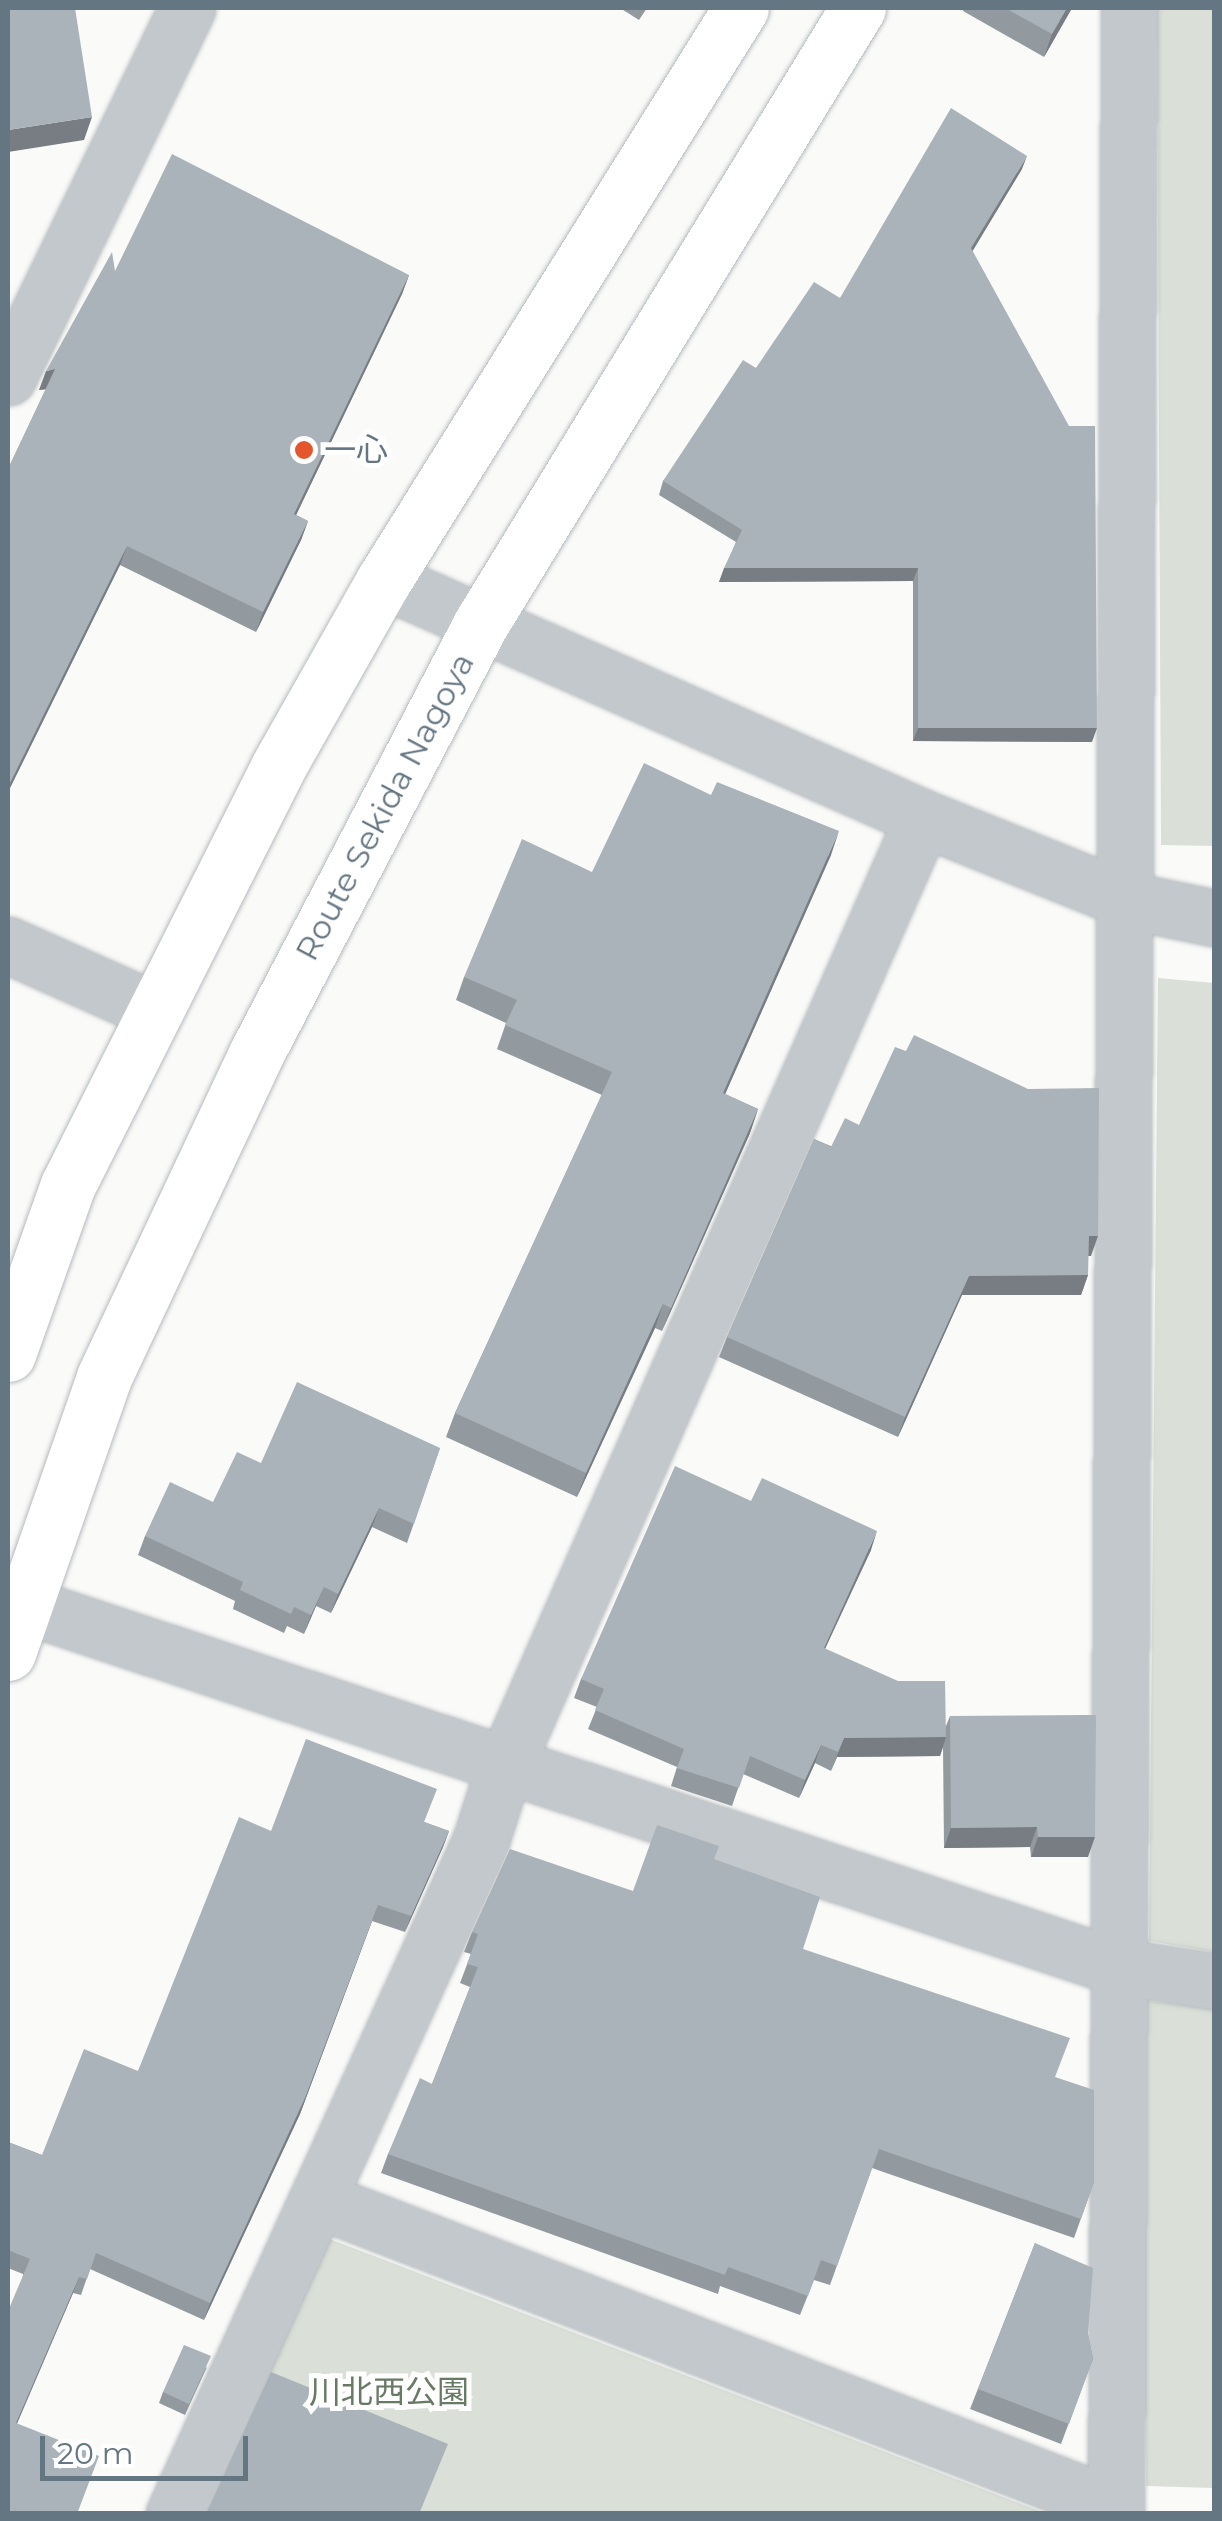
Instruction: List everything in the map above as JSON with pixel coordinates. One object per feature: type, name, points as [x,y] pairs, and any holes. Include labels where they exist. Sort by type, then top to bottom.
[{"type":"main road","points":[[8,1354],[68,1185],[153,1010],[384,580],[740,8]]},
{"type":"main road","name":"Route Sekida Nagoya","points":[[16,1629],[113,1359],[257,1052],[482,622],[858,8]]},
{"type":"street","points":[[8,376],[30,282],[188,8]]},
{"type":"street","points":[[319,2200],[1116,2510],[1115,1966],[1127,900],[1129,8]]},
{"type":"street","points":[[384,580],[923,818],[1127,900],[1214,918]]},
{"type":"street","points":[[174,2514],[481,1840],[504,1768],[923,818]]},
{"type":"street","points":[[8,945],[153,1010]]},
{"type":"street","points":[[16,1629],[504,1768],[1115,1966],[1214,1981]]},
{"type":"green space","points":[[1157,8],[1214,8],[1214,846],[1161,845]]},
{"type":"green space","points":[[1158,978],[1214,983],[1214,1952],[1149,1941]]},
{"type":"green space","points":[[1140,2000],[1214,2008],[1214,2488],[1146,2486]]},
{"type":"green space","name":"川北西公園","points":[[322,2236],[1045,2513],[192,2514]]},
{"type":"building","points":[[8,8],[75,8],[92,117],[8,130]]},
{"type":"building","points":[[1005,8],[1067,8],[1052,34]]},
{"type":"building","points":[[951,108],[1027,156],[971,248],[1069,426],[1095,426],[1097,728],[918,728],[918,568],[724,568],[742,530],[663,481],[743,360],[756,368],[814,282],[840,298]]},
{"type":"building","points":[[172,154],[409,275],[294,514],[308,521],[263,612],[127,546],[8,787],[8,469],[55,369],[46,371],[112,252],[115,271]]},
{"type":"building","points":[[644,763],[711,795],[717,782],[839,831],[723,1093],[758,1109],[671,1308],[663,1304],[586,1473],[455,1413],[612,1072],[505,1025],[517,1000],[464,977],[522,839],[592,872]]},
{"type":"building","points":[[914,1035],[1028,1089],[1099,1088],[1098,1236],[1089,1236],[1088,1275],[969,1276],[905,1417],[727,1337],[814,1139],[831,1147],[845,1118],[859,1125],[895,1047],[906,1051]]},
{"type":"building","points":[[297,1382],[440,1448],[414,1524],[379,1508],[338,1594],[324,1587],[311,1615],[294,1607],[291,1614],[240,1590],[243,1582],[145,1536],[170,1482],[213,1502],[237,1452],[261,1463]]},
{"type":"building","points":[[675,1466],[751,1501],[762,1478],[877,1531],[824,1648],[898,1681],[945,1681],[946,1737],[844,1738],[838,1752],[821,1745],[805,1780],[750,1756],[739,1788],[677,1768],[684,1749],[595,1710],[604,1689],[581,1679]]},
{"type":"building","points":[[1096,1715],[1095,1837],[1038,1837],[1037,1827],[951,1828],[950,1716]]},
{"type":"building","points":[[306,1739],[437,1789],[424,1822],[449,1831],[411,1916],[378,1905],[305,2098],[210,2303],[96,2253],[87,2279],[79,2277],[16,2423],[99,2456],[77,2514],[8,2514],[8,2311],[30,2259],[8,2250],[8,2142],[42,2155],[84,2049],[138,2071],[239,1817],[271,1831]]},
{"type":"building","points":[[657,1825],[719,1846],[714,1859],[820,1897],[803,1949],[1070,2038],[1055,2077],[1094,2090],[1094,2182],[1081,2219],[879,2149],[837,2266],[821,2260],[808,2296],[728,2267],[725,2275],[388,2154],[420,2078],[432,2084],[478,1967],[467,1964],[478,1934],[472,1932],[510,1849],[633,1891]]},
{"type":"building","points":[[1035,2243],[1093,2268],[1088,2334],[1093,2359],[1069,2424],[978,2389]]},
{"type":"building","points":[[184,2345],[211,2356],[189,2404],[163,2392]]},
{"type":"building","points":[[271,2372],[448,2444],[419,2514],[206,2514]]},
{"type":"place","name":"一心","points":[[304,450]]}]
